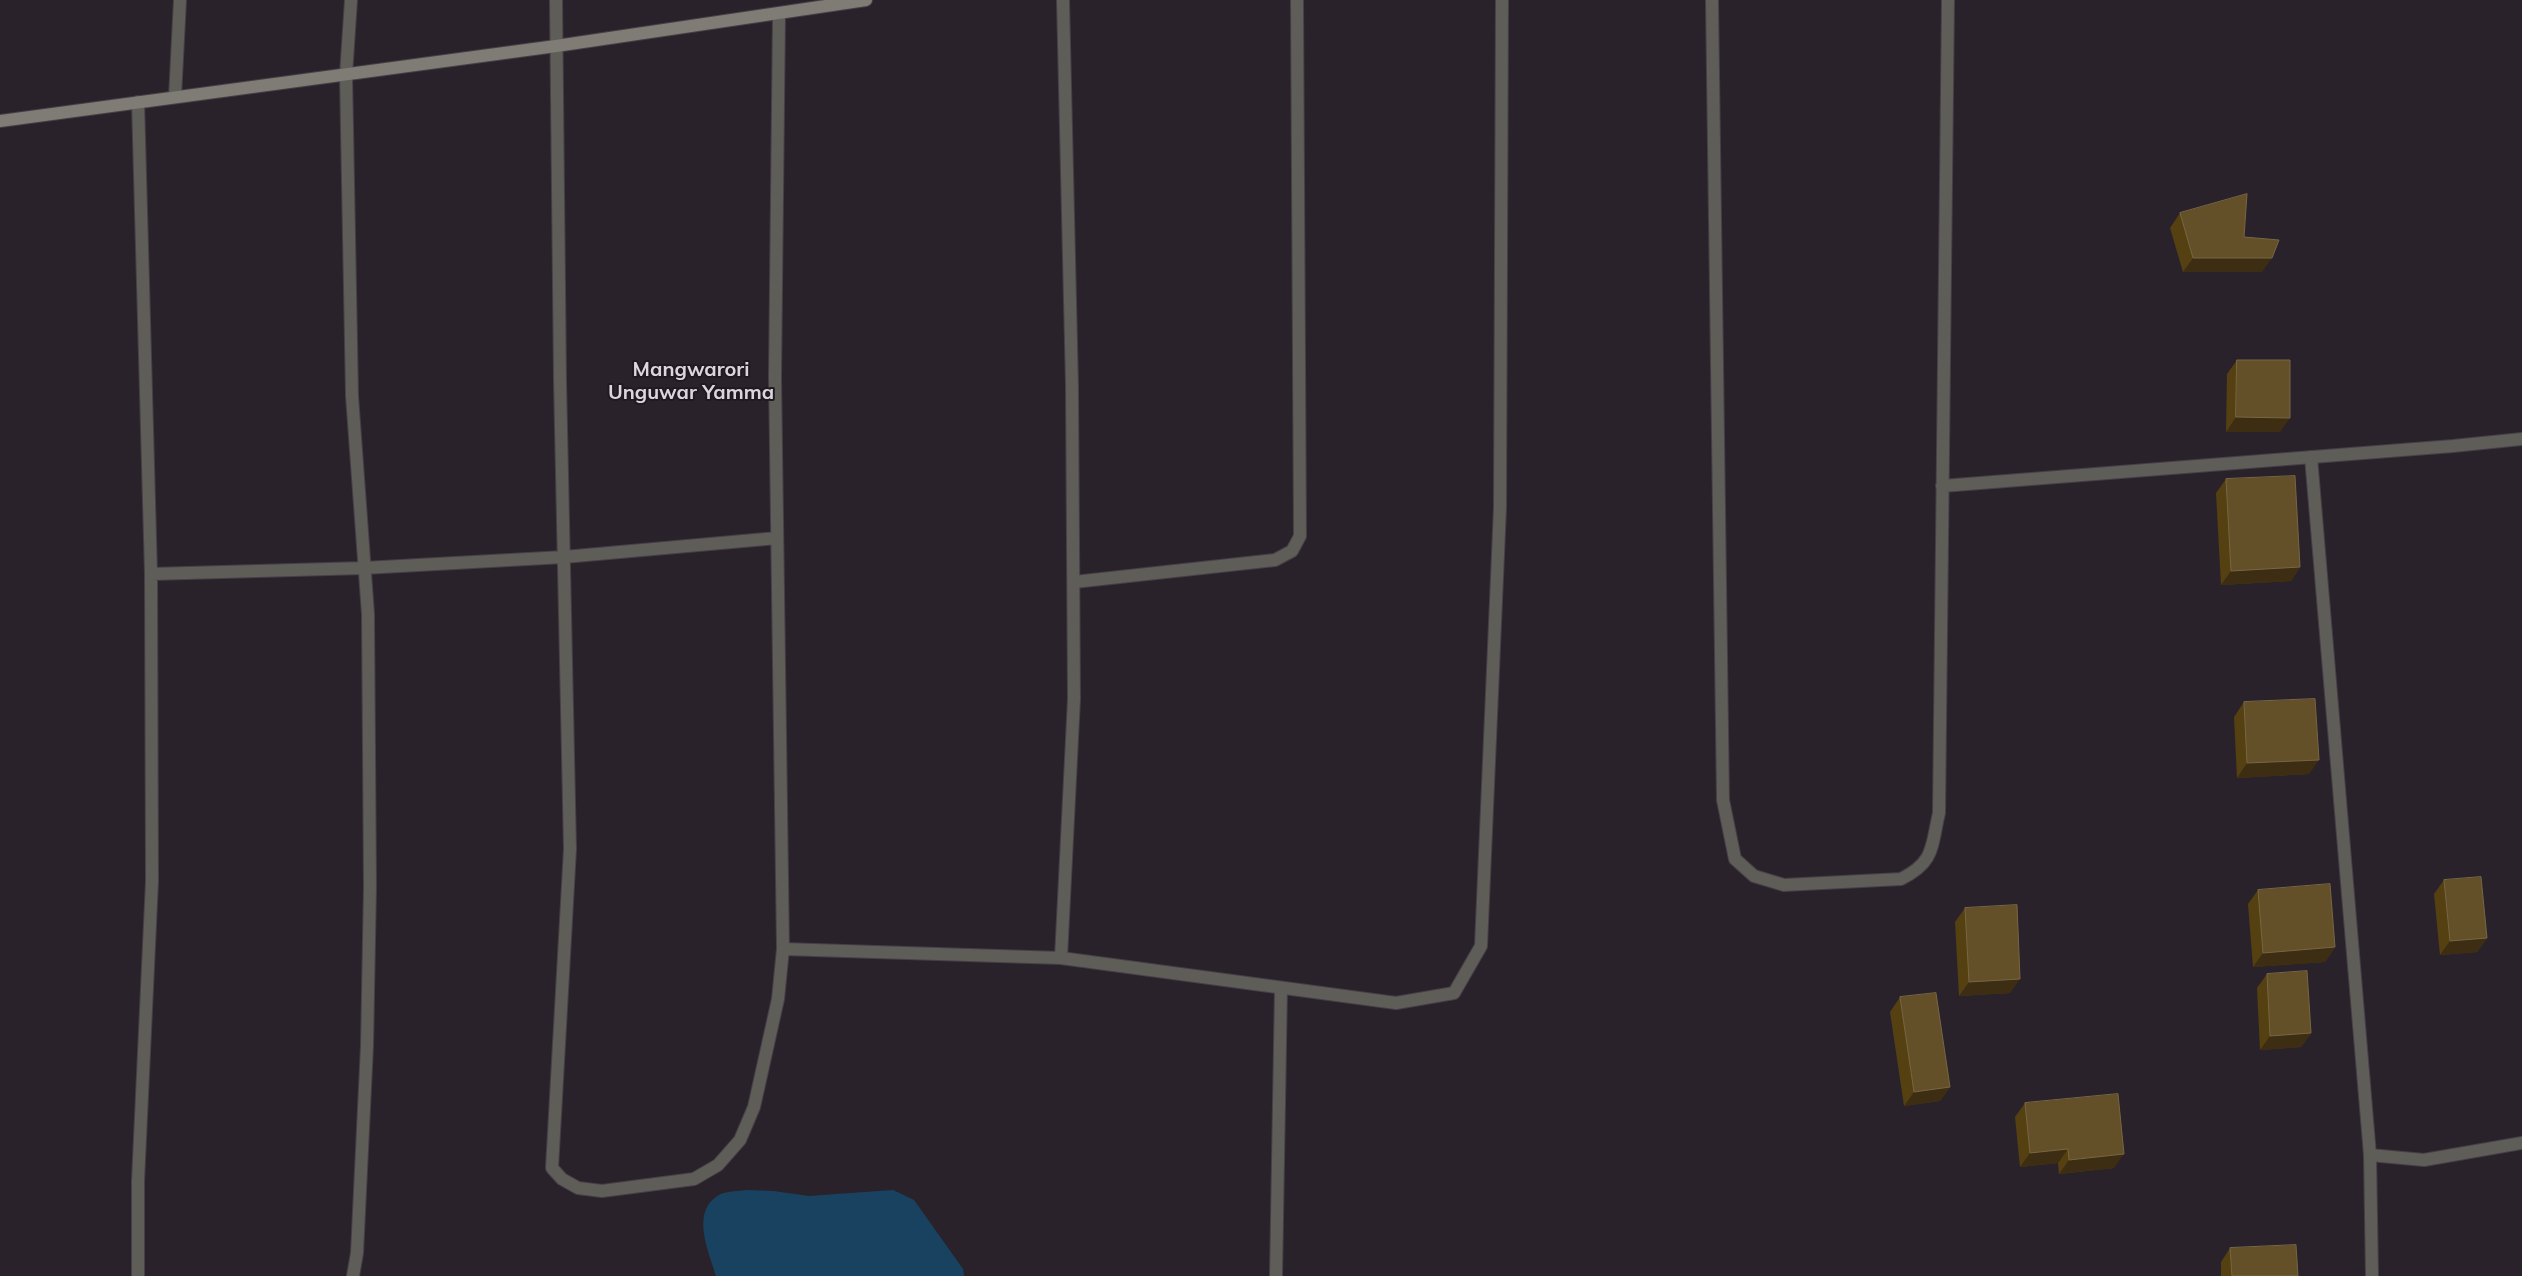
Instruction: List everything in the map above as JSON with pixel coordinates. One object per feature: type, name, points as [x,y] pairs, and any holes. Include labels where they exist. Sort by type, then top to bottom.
[{"type":"street","points":[[175,97],[180,0]]},
{"type":"street","points":[[351,0],[346,74],[352,396],[368,614],[370,896],[366,1056],[357,1253],[353,1276]]},
{"type":"street","points":[[556,0],[570,849],[552,1168],[562,1179],[578,1188],[602,1191],[694,1179],[718,1165],[740,1140],[754,1107],[778,999],[783,949],[775,367],[779,14]]},
{"type":"street","points":[[0,121],[556,46],[866,0]]},
{"type":"street","points":[[1061,958],[1074,699],[1072,386],[1064,0]]},
{"type":"street","points":[[1074,582],[1276,560],[1292,551],[1300,536],[1297,0]]},
{"type":"street","points":[[783,949],[1061,958],[1396,1003],[1454,993],[1481,946],[1500,508],[1502,0]]},
{"type":"street","points":[[1712,0],[1723,800],[1735,860],[1754,876],[1784,885],[1901,878],[1917,871],[1929,859],[1939,813],[1948,0]]},
{"type":"street","points":[[138,102],[150,574],[152,881],[138,1181],[138,1276]]},
{"type":"street","points":[[1942,486],[2522,439]]},
{"type":"street","points":[[2311,457],[2370,1155],[2372,1276]]},
{"type":"street","points":[[150,574],[364,568],[564,557],[777,538]]},
{"type":"street","points":[[1276,1276],[1281,988]]},
{"type":"street","points":[[2370,1155],[2424,1160],[2522,1143]]},
{"type":"water","points":[[748,1190],[809,1196],[893,1190],[914,1200],[963,1269],[964,1276],[716,1276],[704,1232],[706,1210],[711,1201],[721,1194]]},
{"type":"building","points":[[2247,194],[2244,237],[2279,240],[2272,258],[2193,258],[2180,213]]},
{"type":"building","points":[[2237,360],[2290,360],[2290,418],[2236,417]]},
{"type":"building","points":[[2295,476],[2300,567],[2231,571],[2226,479]]},
{"type":"building","points":[[2315,699],[2319,760],[2247,763],[2244,702]]},
{"type":"building","points":[[2481,877],[2487,938],[2450,941],[2444,880]]},
{"type":"building","points":[[2330,884],[2335,947],[2263,953],[2258,890]]},
{"type":"building","points":[[2017,905],[2020,979],[1969,982],[1965,908]]},
{"type":"building","points":[[2307,971],[2311,1033],[2270,1036],[2267,974]]},
{"type":"building","points":[[1936,993],[1950,1087],[1914,1092],[1900,997]]},
{"type":"building","points":[[2118,1094],[2124,1154],[2069,1160],[2068,1149],[2030,1153],[2025,1103]]},
{"type":"building","points":[[2296,1245],[2298,1276],[2232,1276],[2230,1248]]},
{"type":"district","name":"Mangwarori Unguwar Yamma","points":[[691,382]]}]
